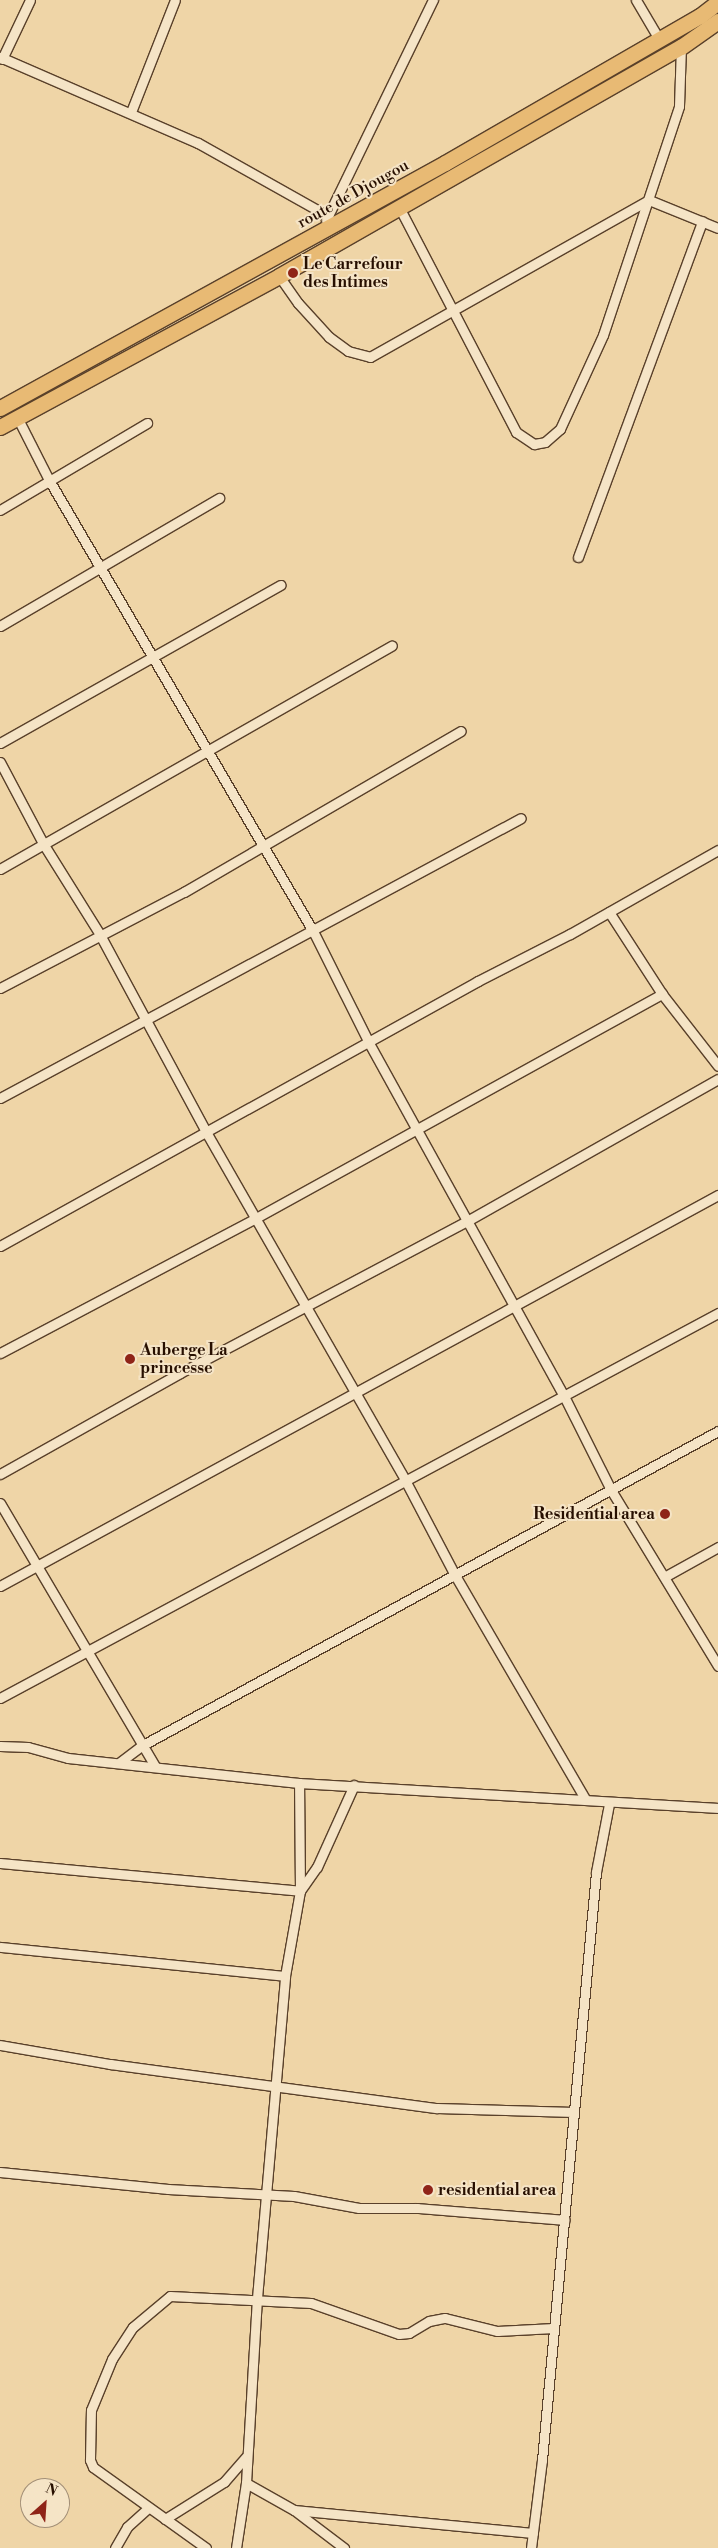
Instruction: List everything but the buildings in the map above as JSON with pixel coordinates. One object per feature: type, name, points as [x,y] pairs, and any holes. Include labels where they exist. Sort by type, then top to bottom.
[{"type":"highway","name":"route de Djougou","points":[[0,408],[445,163],[700,16],[718,2]]},
{"type":"highway","name":"route de Djougou","points":[[0,427],[279,276],[682,47],[718,21]]},
{"type":"highway","points":[[445,163],[452,177]]},
{"type":"street","points":[[30,0],[1,58],[198,142],[328,216]]},
{"type":"street","points":[[131,112],[174,0]]},
{"type":"street","points":[[321,232],[433,0]]},
{"type":"street","points":[[636,0],[659,38]]},
{"type":"street","points":[[399,207],[516,432],[534,444],[545,442],[560,429],[587,374],[649,200],[679,106],[682,47]]},
{"type":"street","points":[[649,200],[718,228]]},
{"type":"street","points":[[279,276],[298,304],[329,337],[360,356],[370,357],[452,309],[649,200]]},
{"type":"street","points":[[578,557],[702,221]]},
{"type":"street","points":[[17,417],[50,480],[152,658],[313,931],[369,1043],[564,1396],[611,1490],[666,1576],[718,1664]]},
{"type":"street","points":[[0,510],[147,423]]},
{"type":"street","points":[[0,626],[219,498]]},
{"type":"street","points":[[0,743],[280,585]]},
{"type":"street","points":[[0,869],[392,645]]},
{"type":"street","points":[[0,988],[99,934],[184,892],[461,731]]},
{"type":"street","points":[[0,762],[44,845],[99,934],[206,1132],[405,1480],[456,1577],[585,1799]]},
{"type":"street","points":[[0,1098],[521,818]]},
{"type":"street","points":[[0,1246],[609,912],[718,850]]},
{"type":"street","points":[[609,912],[662,994],[718,1066]]},
{"type":"street","points":[[0,1353],[256,1218],[662,994]]},
{"type":"street","points":[[0,1474],[305,1306],[468,1222],[718,1079]]},
{"type":"street","points":[[0,1586],[515,1308],[718,1195]]},
{"type":"street","points":[[0,1698],[718,1312]]},
{"type":"street","points":[[120,1762],[141,1746],[456,1577],[718,1431]]},
{"type":"street","points":[[0,1503],[141,1746],[155,1766]]},
{"type":"street","points":[[666,1576],[718,1547]]},
{"type":"street","points":[[0,1746],[28,1747],[68,1758],[120,1762],[299,1783],[585,1799],[609,1804],[718,1808]]},
{"type":"street","points":[[236,2548],[246,2483],[246,2457],[257,2298],[285,1976],[300,1891],[299,1783]]},
{"type":"street","points":[[300,1891],[316,1867],[354,1785]]},
{"type":"street","points":[[531,2548],[565,2220],[596,1872],[609,1804]]},
{"type":"street","points":[[0,1863],[300,1891]]},
{"type":"street","points":[[0,1947],[285,1976]]},
{"type":"street","points":[[0,2045],[110,2064],[276,2084],[437,2108],[574,2112]]},
{"type":"street","points":[[0,2172],[322,2200],[359,2208],[418,2208],[565,2220]]},
{"type":"street","points":[[206,2548],[148,2508],[90,2464],[91,2410],[115,2354],[134,2327],[170,2296],[257,2298],[311,2303],[399,2334],[409,2333],[429,2321],[445,2318],[497,2331],[554,2328]]},
{"type":"street","points":[[165,2519],[224,2482],[246,2457]]},
{"type":"street","points":[[246,2483],[294,2510],[344,2548]]},
{"type":"street","points":[[115,2548],[127,2527],[148,2508]]},
{"type":"street","points":[[294,2510],[533,2532]]},
{"type":"place","name":"Le Carrefour des Intimes","points":[[293,273]]},
{"type":"place","name":"Auberge La princesse","points":[[130,1359]]},
{"type":"place","name":"Residential area","points":[[665,1514]]},
{"type":"place","name":"residential area","points":[[428,2190]]}]
